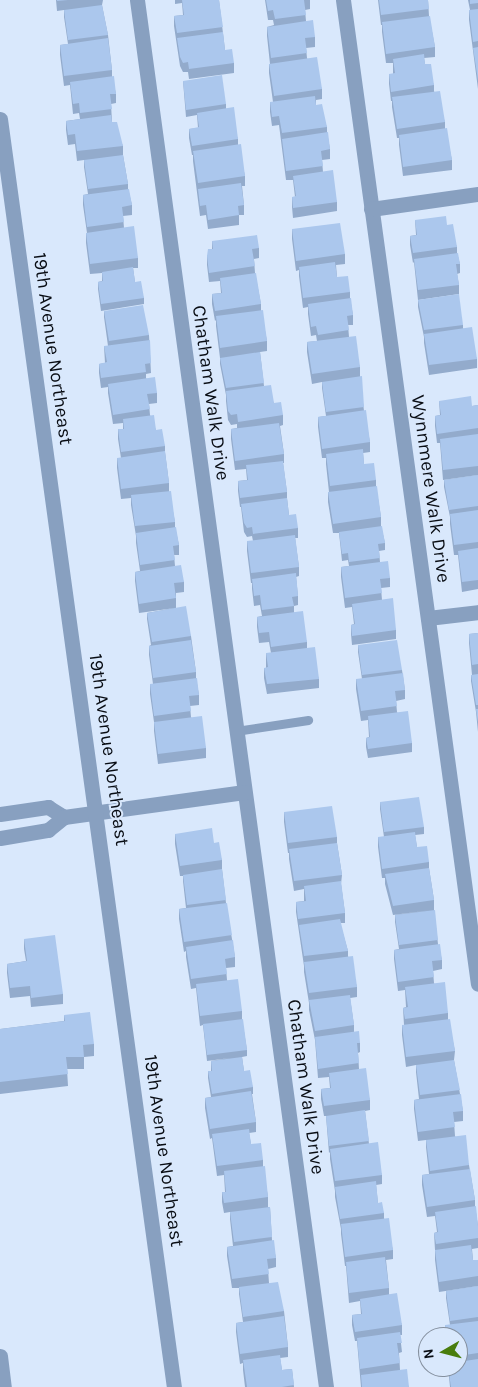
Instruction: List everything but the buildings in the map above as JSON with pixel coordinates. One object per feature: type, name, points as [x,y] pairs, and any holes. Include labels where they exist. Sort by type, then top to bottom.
[{"type":"street","name":"Chatham Walk Drive","points":[[137,0],[326,1387]]},
{"type":"street","name":"Wynnmere Walk Drive","points":[[343,0],[478,984]]},
{"type":"street","name":"19th Avenue Northeast","points":[[0,119],[174,1387]]},
{"type":"street","points":[[371,209],[478,194]]},
{"type":"street","points":[[428,618],[478,612]]},
{"type":"street","points":[[0,838],[48,830],[64,817],[244,792]]},
{"type":"street","points":[[0,814],[48,807],[64,817]]},
{"type":"street","points":[[0,1356],[4,1387]]},
{"type":"lane","points":[[236,730],[308,720]]}]
